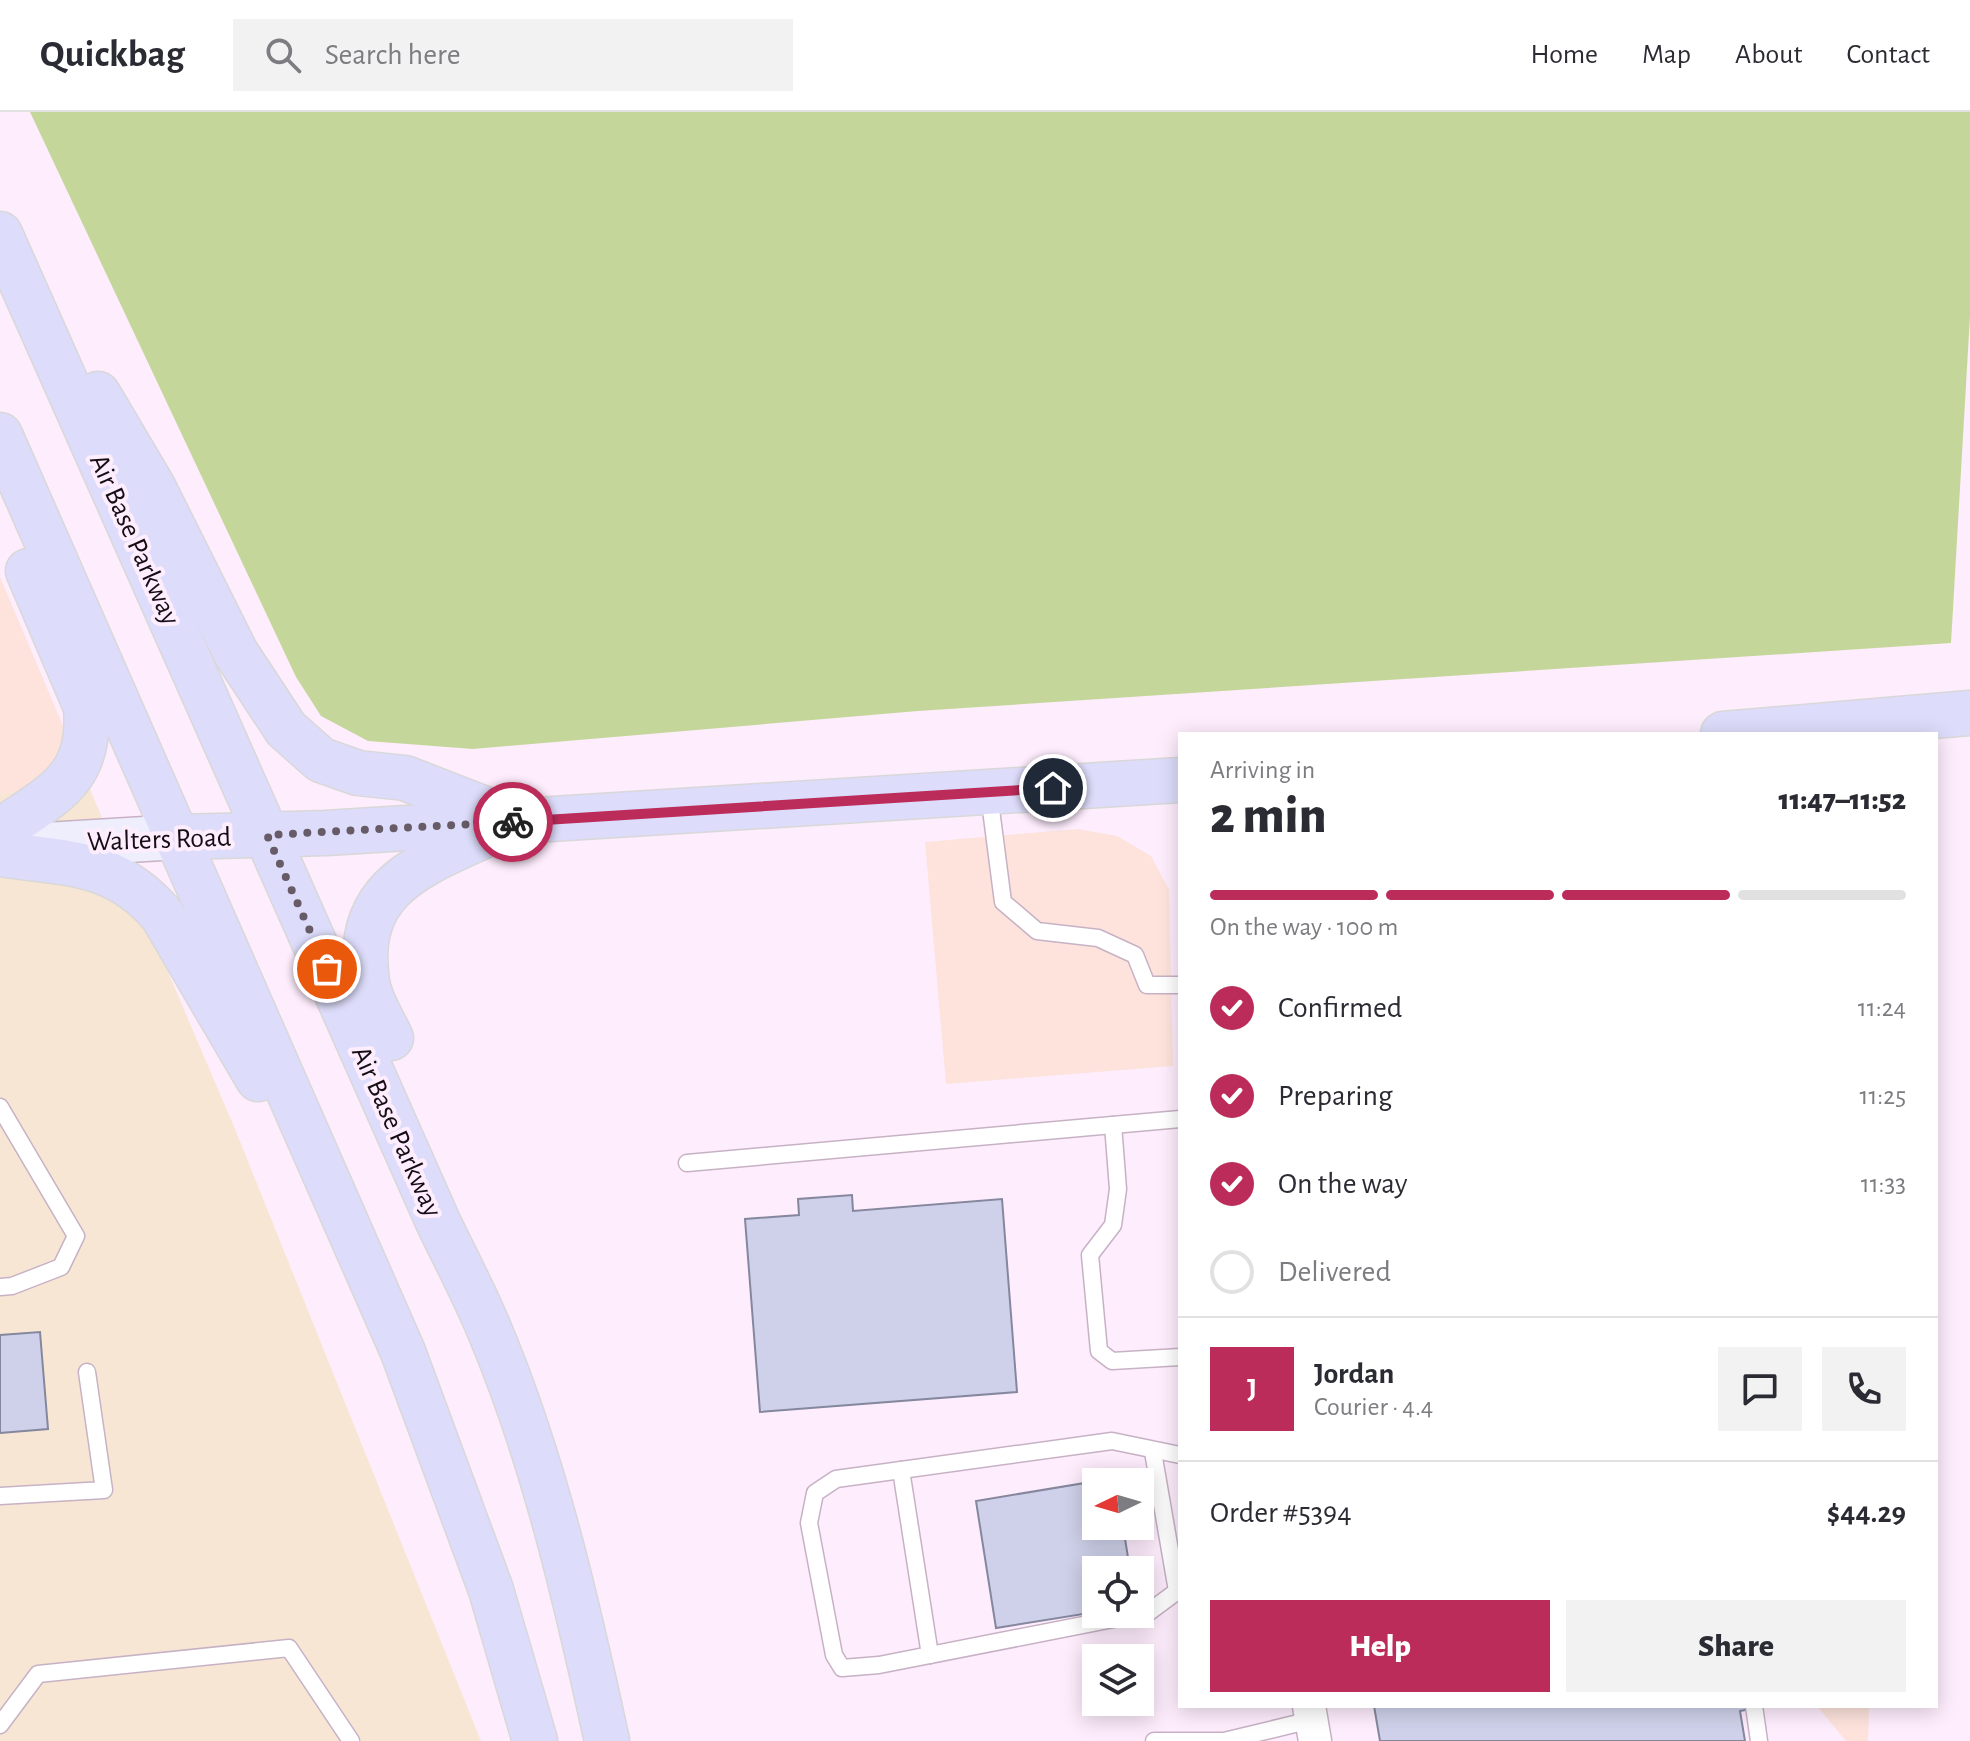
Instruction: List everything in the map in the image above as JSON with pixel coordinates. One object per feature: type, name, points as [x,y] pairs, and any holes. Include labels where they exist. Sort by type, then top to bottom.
[{"type":"main road","points":[[0,227],[153,487],[236,653],[286,729],[321,760],[358,773],[405,778],[517,822]]},
{"type":"main road","name":"Air Base Parkway","points":[[0,234],[489,1330],[535,1461],[607,1741]]},
{"type":"main road","points":[[0,435],[323,1164],[450,1471],[491,1590],[535,1741]]},
{"type":"main road","points":[[0,506],[86,707],[88,730],[84,756],[69,783],[0,831]]},
{"type":"main road","points":[[1747,732],[1970,713]]},
{"type":"main road","name":"Walters Road","points":[[178,837],[517,822],[1178,780]]},
{"type":"main road","points":[[489,1330],[477,1237],[367,984],[365,945],[381,896],[416,867],[517,822]]},
{"type":"main road","points":[[0,854],[104,869],[144,894],[162,915],[262,1086],[323,1164]]},
{"type":"street","name":"Walters Road","points":[[0,848],[178,837]]},
{"type":"lane","points":[[989,792],[1003,902],[1037,931],[1098,938],[1135,955],[1147,985],[1178,985]]},
{"type":"lane","points":[[0,1107],[76,1236],[61,1267],[12,1286],[0,1287]]},
{"type":"lane","points":[[687,1163],[1178,1119]]},
{"type":"lane","points":[[1113,1125],[1118,1189],[1113,1225],[1090,1255],[1099,1351],[1112,1361],[1178,1357]]},
{"type":"lane","points":[[0,1496],[104,1490],[87,1372]]},
{"type":"lane","points":[[1153,1452],[1178,1590],[1149,1612],[930,1655],[842,1668],[834,1655],[809,1523],[815,1493],[836,1479],[1112,1441],[1178,1455]]},
{"type":"lane","points":[[901,1470],[930,1655]]},
{"type":"lane","points":[[0,1725],[38,1674],[289,1648],[351,1741]]},
{"type":"lane","points":[[1754,1708],[1759,1741]]},
{"type":"lane","points":[[1154,1741],[1224,1741],[1312,1722]]},
{"type":"shaded area","points":[[0,577],[66,733],[51,763],[24,791],[0,794]]},
{"type":"shaded area","points":[[66,733],[235,1129],[481,1741],[0,1741],[0,794],[24,791],[51,763]]},
{"type":"shaded area","points":[[1078,829],[1117,836],[1151,856],[1169,890],[1173,1066],[946,1084],[925,842]]},
{"type":"shaded area","points":[[1819,1708],[1869,1708],[1868,1741],[1846,1741]]},
{"type":"green space","points":[[30,112],[1970,112],[1970,316],[1951,643],[918,711],[473,749],[368,741],[321,716],[296,677]]},
{"type":"building","points":[[852,1195],[853,1211],[1002,1199],[1017,1392],[760,1412],[745,1219],[799,1215],[798,1199]]},
{"type":"building","points":[[40,1332],[48,1429],[0,1433],[0,1335]]},
{"type":"building","points":[[1082,1483],[1082,1540],[1125,1540],[1128,1556],[1082,1556],[1082,1614],[996,1628],[976,1501]]},
{"type":"building","points":[[1374,1708],[1751,1709],[1740,1711],[1745,1741],[1380,1741]]},
{"type":"way so far","points":[[327,969],[267,835],[513,822]]},
{"type":"route","points":[[513,822],[1053,788]]}]
